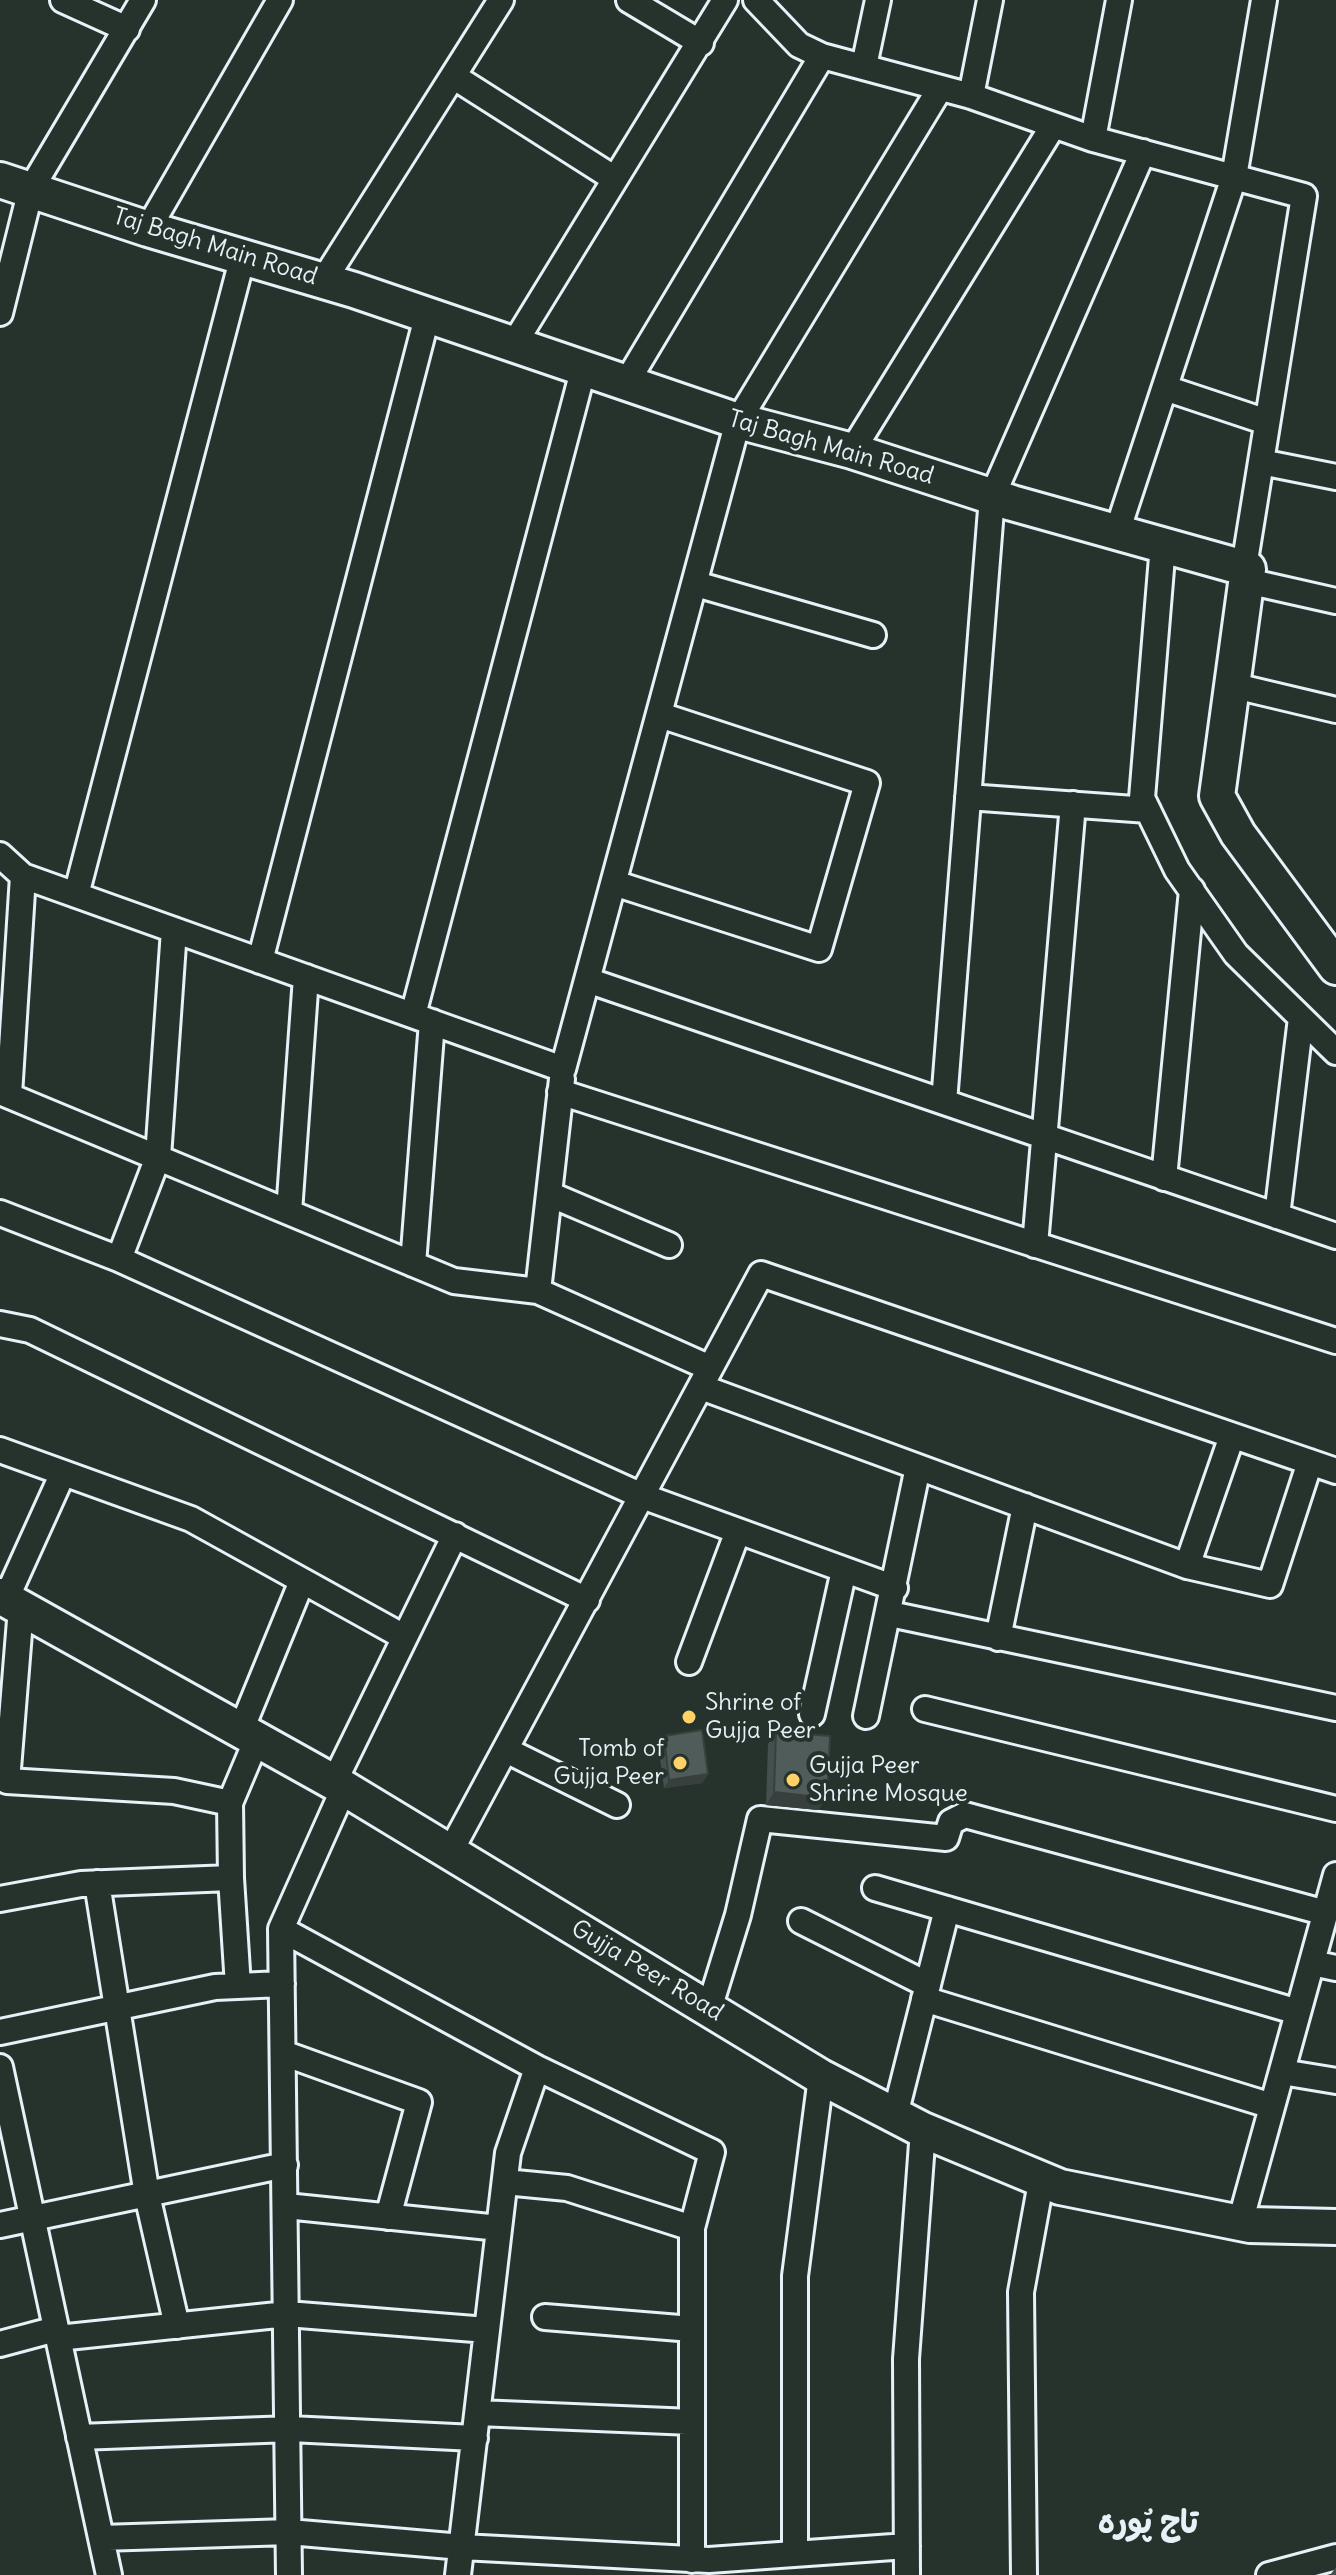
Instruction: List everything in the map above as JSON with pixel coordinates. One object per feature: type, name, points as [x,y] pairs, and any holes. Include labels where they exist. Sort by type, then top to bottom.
[{"type":"street","points":[[63,0],[127,29]]},
{"type":"street","points":[[0,313],[16,184],[127,29],[143,0]]},
{"type":"street","points":[[148,229],[280,0]]},
{"type":"street","points":[[324,280],[501,0]]},
{"type":"street","points":[[629,0],[701,43]]},
{"type":"street","points":[[514,344],[725,0]]},
{"type":"street","points":[[756,0],[799,45],[822,56],[939,90],[971,96],[1093,139],[1304,196],[1261,462],[1245,574],[1235,686],[1217,796],[1238,834],[1336,967]]},
{"type":"street","points":[[864,66],[878,0]]},
{"type":"street","points":[[971,96],[990,0]]},
{"type":"street","points":[[1093,139],[1119,0]]},
{"type":"street","points":[[1117,532],[1234,177],[1264,0]]},
{"type":"street","points":[[625,385],[822,56]]},
{"type":"street","points":[[453,76],[615,179]]},
{"type":"street","points":[[538,1291],[562,1080],[738,421],[939,90]]},
{"type":"street","points":[[852,451],[1053,126]]},
{"type":"street","points":[[944,1102],[992,497],[1143,152]]},
{"type":"street","name":"Taj Bagh Main Road","points":[[16,184],[148,229],[324,280],[738,421],[852,451],[992,497],[1163,545],[1245,574]]},
{"type":"street","points":[[76,895],[243,256]]},
{"type":"street","points":[[260,961],[427,317]]},
{"type":"street","points":[[413,1264],[422,1018],[584,367]]},
{"type":"street","points":[[1165,388],[1267,422]]},
{"type":"street","points":[[1261,462],[1336,477]]},
{"type":"street","points":[[1163,545],[1142,798],[1177,870],[1236,954],[1336,1052]]},
{"type":"street","points":[[1245,574],[1336,601]]},
{"type":"street","points":[[696,584],[873,635]]},
{"type":"street","points":[[1235,686],[1336,710]]},
{"type":"street","points":[[614,883],[819,949],[867,783],[660,715]]},
{"type":"street","points":[[968,797],[1148,810]]},
{"type":"street","points":[[1035,1245],[1073,804]]},
{"type":"street","points":[[0,855],[23,876],[422,1018],[562,1080],[1035,1245],[1336,1341]]},
{"type":"street","points":[[23,876],[4,1093],[454,1281],[538,1291],[706,1377],[918,1467],[1187,1566],[1270,1585],[1310,1462]]},
{"type":"street","points":[[1164,1178],[1192,890]]},
{"type":"street","points":[[119,1259],[158,1157],[174,930]]},
{"type":"street","points":[[289,1212],[306,977]]},
{"type":"street","points":[[587,980],[1336,1236]]},
{"type":"street","points":[[1277,1216],[1301,1018]]},
{"type":"street","points":[[549,1194],[669,1245]]},
{"type":"street","points":[[0,1213],[119,1259],[642,1496],[895,1588]]},
{"type":"street","points":[[450,1852],[761,1274],[1336,1471]]},
{"type":"street","points":[[0,1324],[30,1330],[587,1600]]},
{"type":"street","points":[[1187,1566],[1232,1436]]},
{"type":"street","points":[[0,1450],[191,1519],[404,1637]]},
{"type":"street","points":[[866,1716],[890,1614],[918,1467]]},
{"type":"street","points":[[63,1473],[9,1611],[7,1781],[174,1791],[230,1803]]},
{"type":"street","points":[[998,1638],[1025,1506]]},
{"type":"street","points":[[689,1662],[738,1531]]},
{"type":"street","points":[[289,2575],[290,2429],[281,1929],[339,1785],[404,1637],[455,1535]]},
{"type":"street","points":[[812,1714],[844,1570]]},
{"type":"street","points":[[238,1986],[230,1803],[249,1735],[302,1581]]},
{"type":"street","name":"Gujja Peer Road","points":[[9,1611],[339,1785],[821,2077],[909,2123],[1060,2187],[1240,2223],[1336,2227]]},
{"type":"street","points":[[890,1614],[1336,1708]]},
{"type":"street","points":[[925,1709],[1336,1809]]},
{"type":"street","points":[[506,1750],[617,1805]]},
{"type":"street","points":[[709,2009],[738,1915],[760,1819],[946,1838],[951,1822],[965,1815],[1326,1913]]},
{"type":"street","points":[[1240,2223],[1336,1875]]},
{"type":"street","points":[[0,1899],[97,1883],[231,1878]]},
{"type":"street","points":[[97,1883],[147,2195],[177,2326]]},
{"type":"street","points":[[875,1888],[1298,2012]]},
{"type":"street","points":[[907,2575],[909,2123],[926,1992],[947,1909]]},
{"type":"street","points":[[801,1921],[926,1992],[1272,2106]]},
{"type":"street","points":[[281,1929],[537,2068],[712,2152],[692,2228],[692,2560]]},
{"type":"street","points":[[1312,1963],[1336,1968]]},
{"type":"street","points":[[0,2032],[117,2005],[238,1986],[282,1984]]},
{"type":"street","points":[[283,2053],[419,2102],[388,2217]]},
{"type":"street","points":[[0,2067],[109,2575]]},
{"type":"street","points":[[458,2575],[508,2153],[537,2068]]},
{"type":"street","points":[[1282,2072],[1336,2081]]},
{"type":"street","points":[[795,2554],[795,2276],[821,2077]]},
{"type":"street","points":[[0,2225],[285,2165]]},
{"type":"street","points":[[1024,2575],[1021,2292],[1042,2177]]},
{"type":"street","points":[[505,2182],[567,2188],[692,2228]]},
{"type":"street","points":[[286,2206],[499,2228]]},
{"type":"street","points":[[0,2344],[57,2334],[177,2326],[287,2314],[487,2330]]},
{"type":"street","points":[[545,2317],[692,2329]]},
{"type":"street","points":[[478,2413],[692,2422]]},
{"type":"street","points":[[79,2437],[290,2429],[475,2438]]},
{"type":"street","points":[[101,2538],[289,2532],[462,2547],[692,2560],[907,2546]]},
{"type":"street","points":[[1269,2575],[1336,2557]]},
{"type":"building","name":"Tomb of Gujja Peer","points":[[702,1730],[708,1774],[669,1780],[664,1736]]},
{"type":"building","name":"Gujja Peer Shrine Mosque","points":[[776,1732],[830,1736],[827,1798],[774,1792]]},
{"type":"place","name":"Shrine of Gujja Peer","points":[[689,1717]]},
{"type":"place","name":"Tomb of Gujja Peer","points":[[680,1763]]},
{"type":"place","name":"Gujja Peer Shrine Mosque","points":[[793,1780]]},
{"type":"district","name":"تاج پُورہ","points":[[1148,2524]]}]
